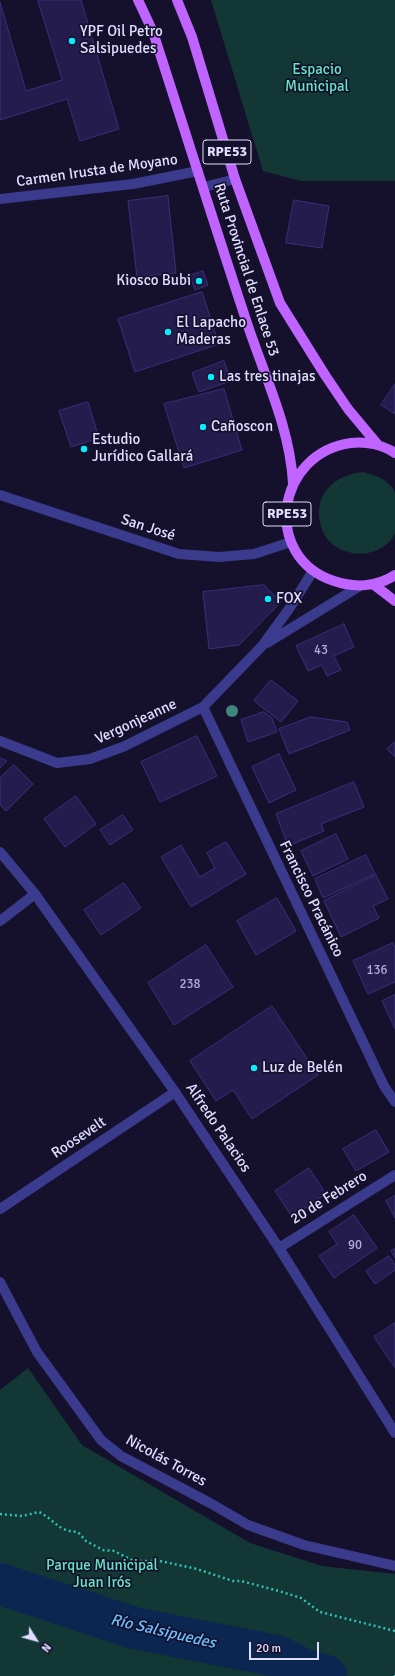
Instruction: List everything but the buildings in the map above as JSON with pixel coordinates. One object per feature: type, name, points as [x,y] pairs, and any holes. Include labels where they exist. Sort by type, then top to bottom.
[{"type":"main road","name":"Ruta Provincial de Enlace 53","points":[[138,0],[153,32],[249,329],[278,409],[292,460],[293,483]]},
{"type":"main road","name":"Ruta Provincial de Enlace 53","points":[[177,0],[192,37],[235,179],[280,303],[348,409],[378,445]]},
{"type":"main road","name":"RPE53","points":[[395,453],[378,445],[358,442],[338,445],[320,453],[304,466],[293,483],[287,502],[286,522],[291,542],[300,558],[313,571],[327,579],[343,585],[360,586],[373,584],[395,575]]},
{"type":"main road","points":[[373,584],[395,601]]},
{"type":"street","name":"Carmen Irusta de Moyano","points":[[0,200],[133,184],[198,171]]},
{"type":"street","points":[[204,187],[235,179]]},
{"type":"street","name":"San José","points":[[0,495],[179,554],[219,557],[254,554],[291,542]]},
{"type":"street","name":"Vergonjeanne","points":[[0,741],[57,763],[90,759],[125,746],[203,707],[262,646],[289,609],[313,571]]},
{"type":"street","name":"Vergonjeanne","points":[[262,646],[360,586]]},
{"type":"street","name":"Francisco Pracánico","points":[[203,707],[384,1086],[395,1102]]},
{"type":"street","name":"Alfredo Palacios","points":[[0,852],[35,894],[175,1092],[279,1248],[395,1433]]},
{"type":"street","points":[[0,921],[35,894]]},
{"type":"street","name":"Roosevelt","points":[[0,1209],[175,1092]]},
{"type":"street","name":"20 de Febrero","points":[[279,1248],[395,1175]]},
{"type":"street","name":"Nicolás Torres","points":[[0,1282],[37,1352],[101,1440],[121,1456],[248,1525],[304,1545],[395,1566]]},
{"type":"path","points":[[0,1514],[22,1516],[39,1512],[53,1522],[57,1527],[78,1532],[86,1540],[102,1550],[114,1551],[134,1560],[160,1561],[197,1569],[233,1581],[241,1581],[279,1591],[301,1598],[320,1612],[395,1631]]},
{"type":"green space","name":"Espacio Municipal","points":[[211,0],[395,0],[395,181],[301,181],[263,171]]},
{"type":"green space","points":[[363,472],[386,481],[393,488],[395,493],[395,533],[388,543],[379,549],[360,554],[340,549],[332,544],[325,536],[319,515],[323,496],[328,488],[343,477]]},
{"type":"green space","name":"Parque Municipal Juan Irós","points":[[28,1368],[82,1445],[250,1543],[322,1566],[395,1574],[395,1676],[0,1676],[0,1390]]},
{"type":"water","points":[[277,1656],[337,1676],[305,1674],[292,1668]]},
{"type":"waterway","name":"Río Salsipuedes","points":[[0,1584],[134,1628],[277,1656],[302,1669],[326,1676]]},
{"type":"place","name":"YPF Oil Petro Salsipuedes","points":[[72,41]]},
{"type":"place","name":"Kiosco Bubi","points":[[199,281]]},
{"type":"place","name":"El Lapacho Maderas","points":[[168,332]]},
{"type":"place","name":"Las tres tinajas","points":[[211,377]]},
{"type":"place","name":"Cañoscon","points":[[203,427]]},
{"type":"place","name":"Estudio Jurídico Gallará","points":[[84,449]]},
{"type":"place","name":"FOX","points":[[268,599]]},
{"type":"place","name":"Luz de Belén","points":[[254,1068]]}]
